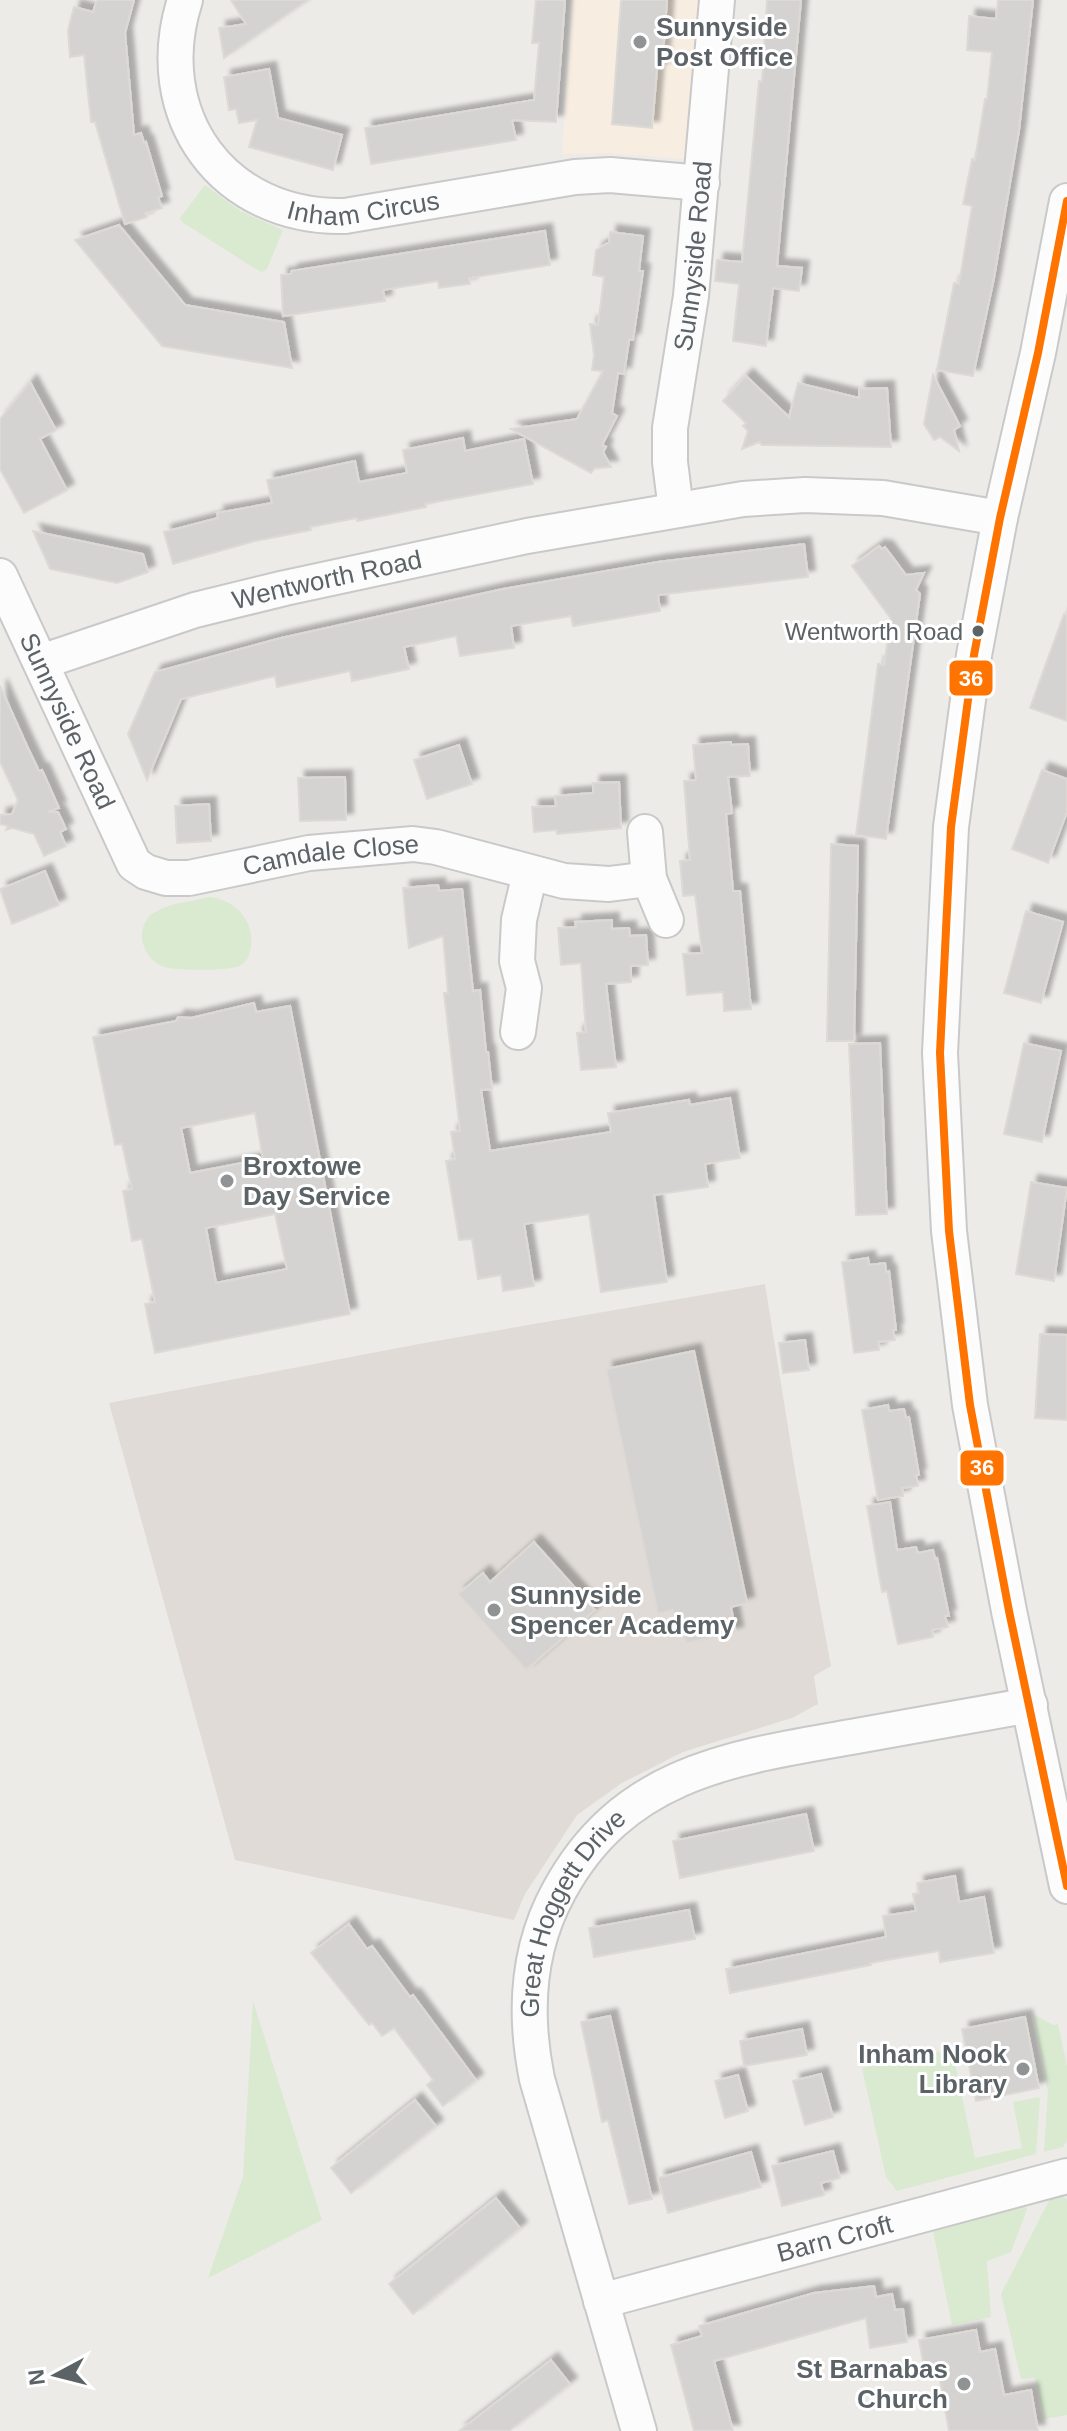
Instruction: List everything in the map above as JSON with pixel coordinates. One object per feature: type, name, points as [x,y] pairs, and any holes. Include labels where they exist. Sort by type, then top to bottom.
[{"type":"street","name":"Inham Circus","points":[[185,0],[176,34],[174,69],[187,121],[215,164],[234,182],[256,198],[286,210],[318,217],[345,216],[610,175],[702,183]]},
{"type":"street","name":"Sunnyside Road","points":[[676,510],[670,462],[670,428],[691,296],[717,0]]},
{"type":"street","points":[[1067,201],[1062,264],[1000,518],[974,655],[954,801],[940,1053],[949,1231],[970,1405],[1009,1611],[1067,1886]]},
{"type":"street","name":"Wentworth Road","points":[[41,662],[195,610],[285,588],[527,536],[743,499],[805,495],[883,498],[1000,518]]},
{"type":"street","name":"Sunnyside Road","points":[[0,576],[134,864]]},
{"type":"street","points":[[645,832],[649,879],[666,920]]},
{"type":"street","name":"Camdale Close","points":[[134,864],[146,872],[166,878],[189,878],[309,853],[413,844],[564,881],[609,884],[649,879]]},
{"type":"street","points":[[518,1032],[524,988],[517,961],[519,920],[530,873]]},
{"type":"street","name":"Great Hoggett Drive","points":[[639,2431],[537,2079],[530,2044],[531,1984],[540,1929],[568,1875],[586,1847],[628,1808],[686,1775],[728,1761],[1030,1705]]},
{"type":"street","name":"Barn Croft","points":[[601,2301],[1067,2176]]},
{"type":"shaded area","points":[[573,0],[706,0],[696,160],[609,153],[562,154]]},
{"type":"shaded area","name":"Sunnyside Spencer Academy","points":[[765,1284],[831,1666],[814,1676],[818,1704],[792,1718],[683,1752],[622,1783],[577,1815],[525,1894],[514,1920],[235,1860],[109,1403],[419,1344]]},
{"type":"green space","points":[[205,185],[240,211],[283,230],[267,269],[262,272],[254,268],[182,222],[180,218]]},
{"type":"green space","points":[[209,897],[227,902],[246,920],[251,937],[250,952],[245,962],[238,967],[196,970],[169,968],[152,960],[143,944],[142,935],[148,919],[167,906]]},
{"type":"green space","points":[[253,2001],[322,2220],[208,2278],[243,2177]]},
{"type":"green space","points":[[1033,2014],[1053,2025],[1058,2024],[1067,2066],[1067,2141],[1063,2147],[1044,2152],[1048,2092]]},
{"type":"green space","points":[[952,2049],[975,2158],[1022,2148],[1013,2102],[1040,2097],[1036,2154],[897,2191],[886,2177],[862,2068]]},
{"type":"green space","points":[[1053,2193],[1067,2199],[1067,2415],[1044,2419],[1035,2378],[1021,2379],[1001,2294]]},
{"type":"green space","points":[[1024,2201],[1027,2209],[1011,2252],[987,2261],[991,2317],[952,2325],[933,2231]]},
{"type":"building","points":[[97,0],[134,0],[125,33],[134,135],[141,133],[146,142],[162,196],[158,197],[162,208],[125,224],[95,122],[91,122],[84,55],[70,57],[68,30],[74,7],[93,12]]},
{"type":"building","points":[[231,0],[308,0],[224,58],[219,28],[246,24]]},
{"type":"building","points":[[536,0],[565,0],[556,122],[512,120],[516,140],[371,164],[365,128],[534,100],[539,43],[532,43]]},
{"type":"building","points":[[621,0],[667,0],[662,69],[657,69],[652,128],[612,124]]},
{"type":"building","points":[[767,0],[801,0],[777,266],[802,268],[799,291],[773,288],[766,346],[733,341],[739,284],[715,281],[717,260],[742,262],[759,81],[762,82]]},
{"type":"building","points":[[998,0],[1033,0],[1019,130],[994,278],[973,376],[937,370],[954,283],[959,284],[972,206],[963,204],[987,99],[992,52],[967,50],[969,16],[996,19]]},
{"type":"building","points":[[269,69],[278,118],[342,135],[333,170],[249,147],[257,120],[239,123],[236,109],[229,110],[224,77]]},
{"type":"building","points":[[119,225],[185,305],[284,322],[292,368],[162,346],[75,240]]},
{"type":"building","points":[[545,231],[550,265],[469,278],[470,284],[439,288],[438,281],[383,290],[385,301],[283,316],[281,275],[291,274],[291,271]]},
{"type":"building","points":[[610,232],[643,236],[639,271],[643,271],[633,340],[629,340],[624,374],[618,373],[612,413],[617,416],[602,445],[606,447],[603,452],[611,467],[595,468],[591,473],[511,429],[577,419],[603,371],[592,370],[594,355],[590,324],[598,325],[604,277],[593,275],[596,250],[609,242]]},
{"type":"building","points":[[933,375],[960,426],[954,430],[959,451],[940,437],[934,440],[924,424]]},
{"type":"building","points":[[746,376],[789,417],[798,383],[859,398],[859,389],[887,388],[891,447],[762,445],[759,442],[742,449],[748,431],[743,426],[746,423],[723,401]]},
{"type":"building","points":[[30,382],[56,430],[40,439],[67,490],[24,513],[0,469],[0,419]]},
{"type":"building","points":[[463,438],[465,451],[524,439],[533,484],[425,504],[426,507],[357,521],[357,518],[310,527],[311,530],[255,541],[173,564],[164,532],[218,518],[217,513],[272,503],[267,480],[355,461],[359,482],[407,473],[403,450]]},
{"type":"building","points":[[33,531],[143,554],[148,572],[117,583],[50,569]]},
{"type":"building","points":[[804,544],[808,577],[658,595],[660,611],[573,626],[571,616],[511,626],[514,648],[460,656],[456,636],[404,647],[409,669],[352,681],[350,671],[277,687],[275,676],[181,699],[147,780],[128,734],[155,672],[281,638],[503,589],[658,562]]},
{"type":"building","points":[[879,546],[882,549],[885,547],[906,575],[924,573],[916,590],[920,594],[886,839],[856,835],[878,664],[884,665],[891,619],[852,566]]},
{"type":"building","points":[[1064,614],[1067,615],[1067,721],[1030,708]]},
{"type":"building","points":[[0,686],[59,808],[48,812],[58,812],[66,829],[60,832],[66,846],[44,856],[34,834],[12,828],[6,830],[8,826],[0,824],[0,815],[12,814],[18,800],[0,762]]},
{"type":"building","points":[[731,742],[731,745],[748,744],[750,776],[728,777],[732,813],[726,814],[733,891],[740,891],[751,1009],[724,1011],[723,992],[687,995],[683,954],[702,953],[695,895],[683,896],[680,861],[690,860],[684,781],[696,780],[693,745]]},
{"type":"building","points":[[459,745],[472,784],[427,799],[414,760]]},
{"type":"building","points":[[1042,770],[1067,779],[1067,812],[1048,863],[1012,849]]},
{"type":"building","points":[[345,777],[346,820],[300,821],[298,778]]},
{"type":"building","points":[[619,782],[621,828],[557,834],[557,830],[534,832],[532,807],[556,806],[555,796],[593,793],[593,783]]},
{"type":"building","points":[[209,804],[211,841],[177,843],[175,806]]},
{"type":"building","points":[[831,844],[858,846],[854,1041],[827,1041]]},
{"type":"building","points":[[45,871],[59,905],[12,924],[0,889]]},
{"type":"building","points":[[438,885],[439,891],[462,889],[473,991],[480,990],[492,1089],[481,1090],[490,1151],[611,1132],[608,1113],[689,1100],[690,1105],[730,1098],[740,1158],[705,1164],[708,1187],[654,1195],[667,1282],[601,1292],[589,1214],[524,1224],[534,1286],[503,1291],[501,1275],[478,1279],[472,1239],[459,1240],[446,1161],[455,1159],[451,1132],[460,1131],[444,993],[448,993],[443,936],[409,948],[406,922],[403,888]]},
{"type":"building","points":[[1026,911],[1063,922],[1041,1003],[1004,993]]},
{"type":"building","points":[[612,920],[612,929],[629,928],[630,936],[646,935],[648,965],[631,966],[631,982],[606,984],[616,1067],[581,1070],[577,1033],[586,1032],[581,963],[561,965],[558,928],[576,927],[575,922]]},
{"type":"building","name":"Broxtowe Day Service","points":[[254,1003],[256,1012],[290,1006],[350,1314],[155,1353],[145,1304],[155,1302],[142,1239],[132,1241],[123,1191],[132,1189],[122,1144],[115,1145],[93,1037],[176,1021],[178,1017],[191,1018]],"holes":[[[255,1113],[263,1159],[190,1173],[181,1128]],[[275,1214],[287,1269],[216,1283],[206,1228]]]},
{"type":"building","points":[[880,1043],[887,1214],[856,1215],[849,1044]]},
{"type":"building","points":[[1024,1043],[1061,1051],[1042,1142],[1004,1134]]},
{"type":"building","points":[[1031,1182],[1067,1188],[1054,1281],[1016,1274]]},
{"type":"building","points":[[868,1258],[869,1265],[885,1263],[886,1272],[889,1271],[895,1340],[878,1342],[879,1350],[854,1353],[842,1262]]},
{"type":"building","points":[[1040,1334],[1067,1335],[1067,1420],[1035,1418]]},
{"type":"building","points":[[805,1340],[809,1370],[783,1373],[779,1343]]},
{"type":"building","points":[[694,1351],[747,1603],[731,1607],[736,1633],[686,1643],[680,1617],[674,1618],[673,1610],[658,1614],[606,1369]]},
{"type":"building","points":[[888,1405],[889,1411],[904,1409],[906,1418],[909,1417],[919,1475],[916,1475],[918,1486],[902,1488],[903,1496],[878,1500],[862,1410]]},
{"type":"building","points":[[890,1502],[897,1550],[916,1547],[918,1553],[933,1550],[949,1616],[945,1616],[948,1627],[932,1630],[933,1637],[898,1644],[887,1591],[882,1592],[867,1506]]},
{"type":"building","points":[[534,1542],[595,1610],[526,1670],[458,1594],[483,1573],[490,1582]]},
{"type":"building","points":[[806,1814],[814,1851],[680,1878],[673,1841]]},
{"type":"building","points":[[955,1876],[959,1902],[984,1897],[994,1953],[940,1962],[939,1951],[730,1993],[726,1969],[886,1937],[883,1916],[916,1911],[913,1894],[919,1893],[917,1883]]},
{"type":"building","points":[[689,1910],[695,1939],[594,1957],[589,1928]]},
{"type":"building","points":[[349,1924],[367,1949],[372,1946],[410,1997],[413,1995],[476,2080],[443,2106],[427,2085],[433,2080],[394,2028],[382,2036],[372,2023],[369,2025],[311,1953]]},
{"type":"building","points":[[610,2016],[652,2199],[629,2204],[608,2120],[602,2122],[581,2022]]},
{"type":"building","points":[[1025,2017],[1039,2088],[976,2101],[962,2029]]},
{"type":"building","points":[[802,2029],[807,2055],[744,2066],[740,2041]]},
{"type":"building","points":[[821,2074],[833,2117],[805,2125],[793,2081]]},
{"type":"building","points":[[738,2075],[748,2111],[725,2118],[715,2081]]},
{"type":"building","points":[[415,2100],[436,2126],[351,2193],[331,2168]]},
{"type":"building","points":[[833,2151],[840,2178],[821,2183],[824,2195],[782,2206],[772,2166]]},
{"type":"building","points":[[751,2152],[761,2187],[668,2213],[658,2178]]},
{"type":"building","points":[[496,2198],[520,2228],[413,2314],[389,2284]]},
{"type":"building","points":[[874,2286],[876,2297],[892,2294],[895,2310],[903,2309],[907,2342],[870,2348],[866,2318],[714,2361],[733,2431],[694,2431],[671,2345],[702,2336],[699,2326],[814,2293]]},
{"type":"building","name":"St Barnabas Church","points":[[976,2330],[980,2352],[995,2349],[1004,2395],[1031,2390],[1038,2431],[949,2431],[939,2376],[926,2379],[919,2340]]},
{"type":"building","points":[[551,2360],[570,2384],[509,2431],[459,2431]]},
{"type":"transit line","name":"36","points":[[1067,201],[974,655],[951,827],[940,1053],[949,1231],[970,1405],[1009,1611],[1067,1886]]},
{"type":"place","name":"Sunnyside Post Office","points":[[640,42]]},
{"type":"place","name":"Wentworth Road","points":[[978,631]]},
{"type":"place","name":"Broxtowe Day Service","points":[[227,1181]]},
{"type":"place","name":"Sunnyside Spencer Academy","points":[[494,1610]]},
{"type":"place","name":"Inham Nook Library","points":[[1023,2069]]},
{"type":"place","name":"St Barnabas Church","points":[[964,2384]]}]
